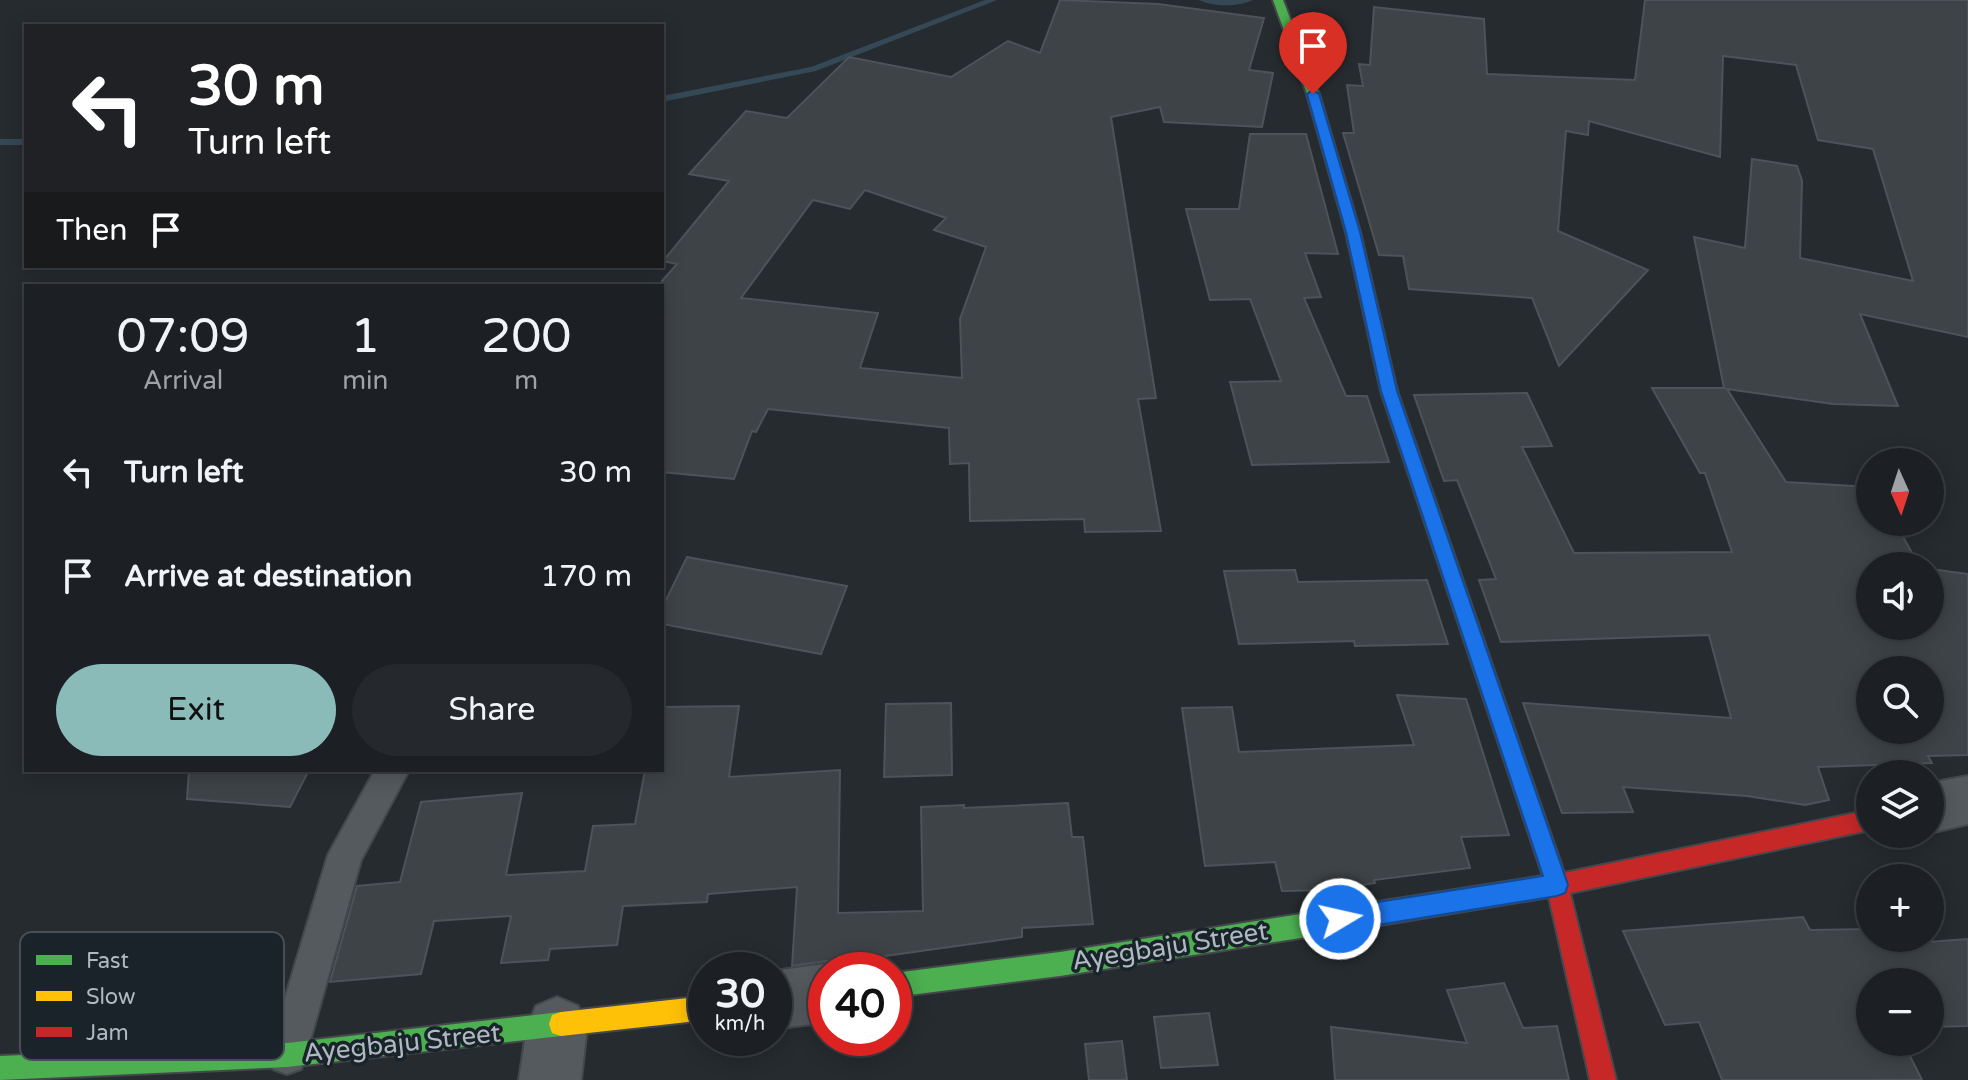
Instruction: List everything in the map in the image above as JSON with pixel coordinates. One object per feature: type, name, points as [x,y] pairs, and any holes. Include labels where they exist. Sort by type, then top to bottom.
[{"type":"street","points":[[1278,0],[1313,94],[1353,232],[1389,391],[1557,885],[1603,1080]]},
{"type":"street","points":[[1944,805],[1968,800]]},
{"type":"street","name":"Ayegbaju Street","points":[[912,983],[1060,964],[1557,885],[1856,823]]},
{"type":"street","name":"Ayegbaju Street","points":[[284,1055],[554,1053],[688,1013]]},
{"type":"street","name":"Ayegbaju Street","points":[[0,1069],[184,1060]]},
{"type":"lane","points":[[287,1055],[345,855],[392,772]]},
{"type":"building","points":[[1060,0],[1158,4],[1264,18],[1249,70],[1273,73],[1262,127],[1164,122],[1160,107],[1111,117],[1156,398],[1138,399],[1161,531],[1085,532],[1084,519],[970,521],[969,463],[950,464],[949,428],[768,409],[756,432],[752,431],[734,479],[664,472],[662,281],[677,264],[664,260],[729,181],[689,174],[746,111],[787,118],[849,57],[951,77],[1008,41],[1040,53]],"holes":[[[865,190],[946,218],[934,230],[986,247],[960,319],[962,378],[860,368],[878,313],[741,298],[813,200],[850,209]]]},
{"type":"building","points":[[1645,0],[1968,0],[1968,337],[1860,314],[1898,406],[1833,404],[1727,389],[1786,482],[1856,486],[1856,536],[1903,536],[1911,552],[1856,552],[1856,640],[1944,640],[1944,571],[1968,574],[1968,755],[1928,756],[1930,760],[1856,760],[1856,766],[1818,767],[1829,800],[1805,805],[1747,796],[1623,787],[1633,812],[1562,813],[1523,703],[1731,718],[1709,635],[1501,642],[1479,580],[1496,579],[1457,480],[1444,481],[1414,395],[1527,393],[1552,446],[1522,447],[1574,553],[1732,552],[1705,473],[1700,473],[1652,388],[1724,388],[1694,237],[1745,248],[1752,159],[1797,166],[1802,181],[1800,258],[1913,281],[1873,149],[1818,140],[1796,65],[1723,56],[1720,157],[1589,121],[1588,135],[1566,131],[1558,231],[1648,270],[1559,366],[1532,298],[1409,289],[1403,256],[1379,255],[1343,133],[1354,133],[1347,85],[1363,86],[1359,64],[1370,65],[1374,7],[1484,19],[1487,74],[1635,80]]},
{"type":"building","points":[[1250,134],[1306,134],[1338,254],[1305,253],[1321,297],[1304,298],[1346,396],[1367,396],[1389,462],[1252,465],[1230,382],[1281,381],[1250,299],[1210,300],[1186,209],[1239,209]]},
{"type":"building","points":[[687,557],[847,586],[821,654],[664,624],[664,604]]},
{"type":"building","points":[[1295,570],[1298,582],[1427,580],[1448,644],[1355,646],[1354,641],[1239,644],[1224,571]]},
{"type":"building","points":[[1397,695],[1466,699],[1509,835],[1461,837],[1470,868],[1374,880],[1375,883],[1331,890],[1282,891],[1275,862],[1205,866],[1182,708],[1232,707],[1239,752],[1414,745]]},
{"type":"building","points":[[951,703],[952,775],[884,777],[886,704]]},
{"type":"building","points":[[739,706],[729,777],[840,770],[838,913],[923,911],[921,807],[1068,803],[1072,837],[1083,837],[1093,924],[1022,928],[1022,937],[912,952],[808,952],[808,964],[792,966],[797,887],[708,894],[707,902],[623,906],[617,945],[550,949],[548,960],[501,963],[511,916],[434,921],[421,974],[330,982],[357,886],[400,882],[421,802],[522,793],[506,875],[585,871],[593,826],[635,824],[645,772],[664,772],[664,707]]},
{"type":"building","points":[[189,772],[308,772],[290,807],[187,799]]},
{"type":"building","points":[[1803,917],[1810,930],[1856,929],[1856,952],[1944,952],[1944,941],[1968,939],[1968,1026],[1944,1027],[1944,968],[1856,968],[1856,1056],[1910,1056],[1922,1080],[1722,1080],[1699,1022],[1665,1025],[1623,931]]},
{"type":"building","points":[[1504,983],[1523,1028],[1557,1026],[1569,1080],[1335,1080],[1331,1027],[1467,1043],[1447,990]]},
{"type":"building","points":[[1209,1013],[1218,1065],[1161,1068],[1154,1017]]},
{"type":"building","points":[[1122,1041],[1127,1080],[1089,1080],[1085,1044]]},
{"type":"waterway","points":[[664,99],[813,69],[993,0]]},
{"type":"waterway","points":[[1203,0],[1222,3],[1249,0]]},
{"type":"waterway","points":[[0,142],[24,142]]},
{"type":"traffic: fast","points":[[1278,0],[1313,94],[1353,232],[1389,391],[1436,529]]},
{"type":"traffic: fast","points":[[912,983],[1060,964],[1326,922]]},
{"type":"traffic: fast","points":[[284,1055],[561,1024]]},
{"type":"traffic: fast","points":[[0,1069],[184,1060]]},
{"type":"traffic: slow","points":[[561,1024],[688,1010]]},
{"type":"traffic: jam","points":[[1436,529],[1557,885],[1603,1080]]},
{"type":"traffic: jam","points":[[1326,922],[1557,885],[1856,823]]},
{"type":"route","points":[[1313,94],[1353,232],[1389,391],[1557,885],[1340,919]]}]
